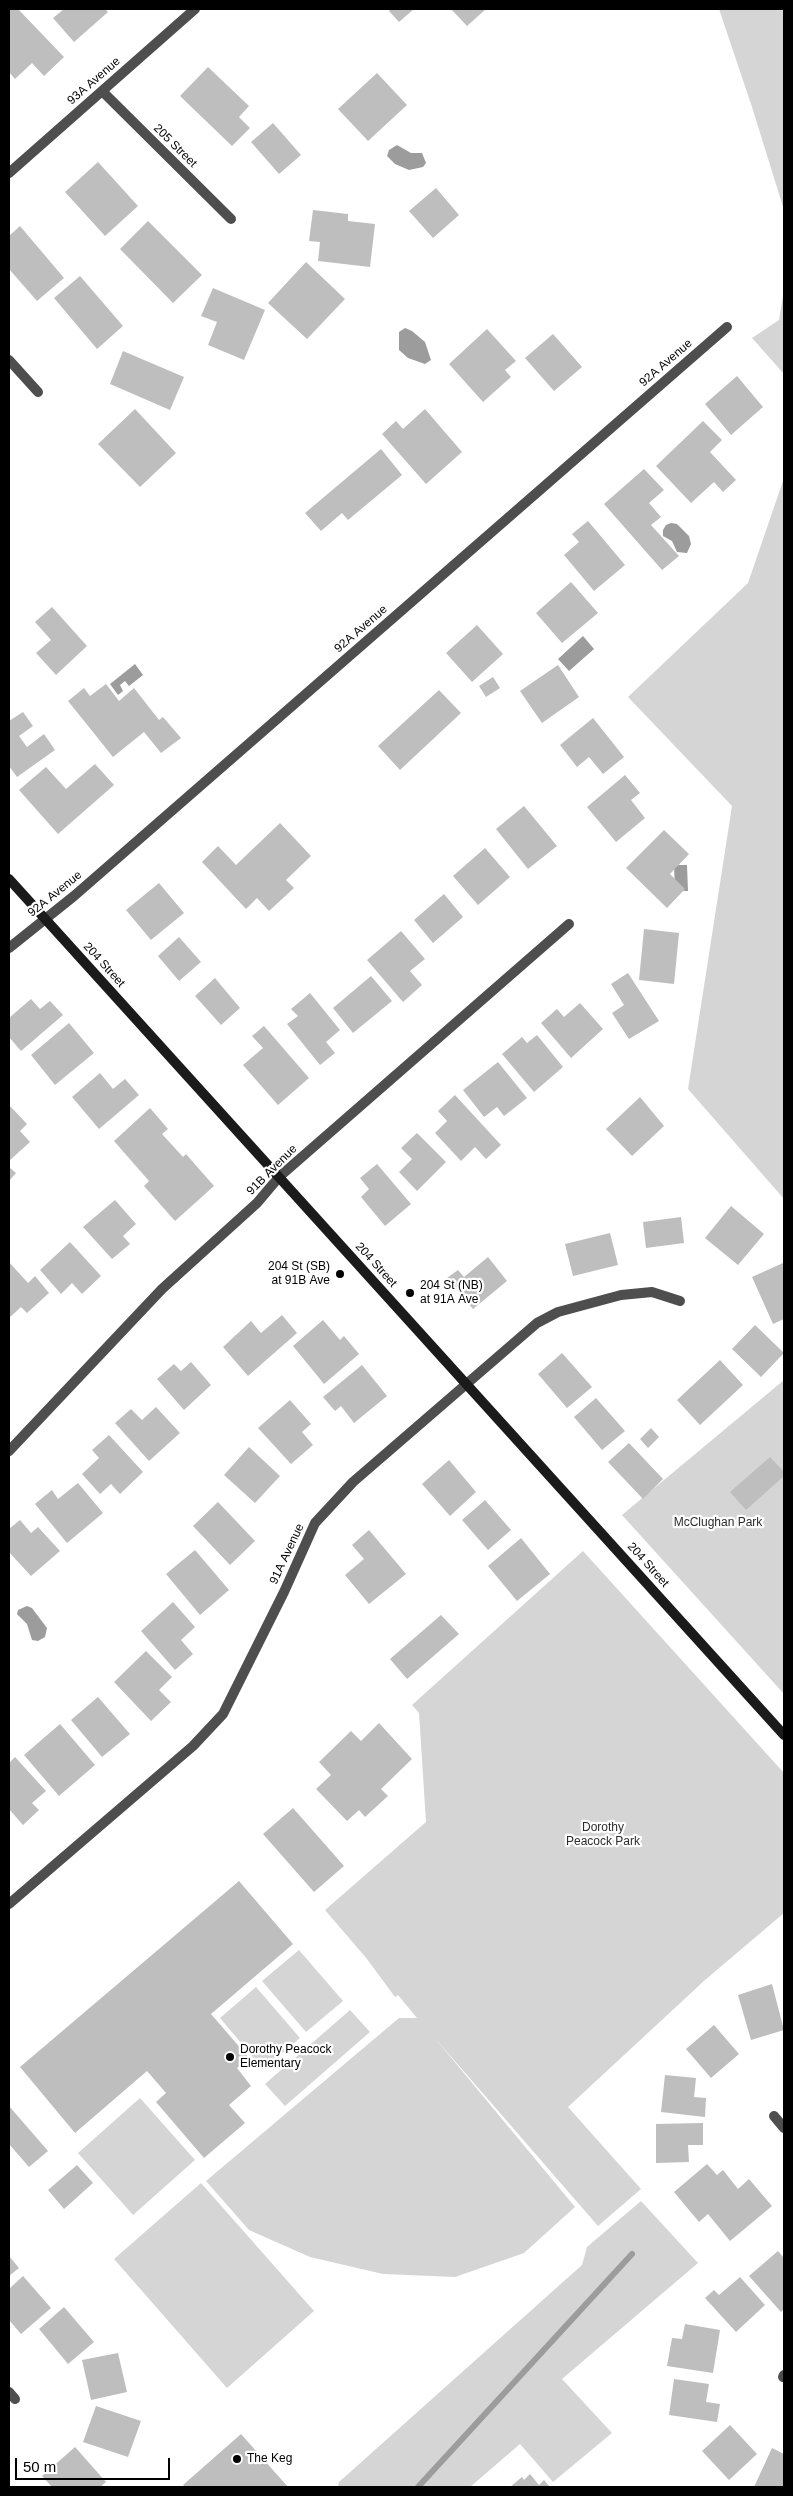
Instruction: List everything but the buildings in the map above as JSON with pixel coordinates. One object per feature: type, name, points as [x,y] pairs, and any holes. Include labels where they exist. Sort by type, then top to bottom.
[{"type":"street","name":"93A Avenue","points":[[9,173],[195,9]]},
{"type":"street","name":"205 Street","points":[[102,91],[231,219]]},
{"type":"street","name":"92A Avenue","points":[[9,948],[81,890],[727,327]]},
{"type":"street","points":[[9,360],[38,392]]},
{"type":"street","name":"204 Street","points":[[9,879],[784,1735]]},
{"type":"street","name":"91B Avenue","points":[[9,1450],[162,1289],[257,1203],[279,1177],[570,924]]},
{"type":"street","name":"91A Avenue","points":[[9,1904],[193,1746],[223,1714],[284,1592],[315,1523],[353,1482],[537,1323],[558,1312],[621,1295],[652,1292],[680,1301]]},
{"type":"street","points":[[774,2116],[784,2128]]},
{"type":"green space","points":[[719,9],[784,9],[784,210],[752,107]]},
{"type":"green space","points":[[784,290],[784,374],[752,338],[779,320]]},
{"type":"green space","points":[[784,478],[784,1199],[688,1089],[732,806],[628,697],[748,583]]},
{"type":"green space","name":"McClughan Park","points":[[784,1380],[784,1694],[622,1515]]},
{"type":"green space","name":"Dorothy Peacock Park","points":[[583,1551],[784,1773],[784,1913],[705,1980],[568,2107],[641,2189],[598,2226],[434,2037],[575,2207],[524,2253],[455,2277],[383,2274],[310,2257],[249,2230],[206,2181],[399,2018],[417,2018],[398,1995],[395,1997],[367,1959],[325,1910],[426,1822],[419,1713],[412,1705]]},
{"type":"green space","points":[[299,1950],[343,2001],[306,2032],[262,1981]]},
{"type":"green space","points":[[256,1987],[300,2038],[263,2069],[220,2018]]},
{"type":"green space","points":[[350,2010],[370,2032],[285,2106],[265,2084]]},
{"type":"green space","points":[[140,2098],[195,2160],[133,2215],[78,2153]]},
{"type":"green space","points":[[201,2183],[314,2311],[227,2388],[114,2259]]},
{"type":"green space","points":[[641,2201],[698,2263],[562,2379],[612,2433],[553,2482],[520,2444],[470,2487],[338,2487],[339,2482],[582,2265],[587,2247]]},
{"type":"shaded area","points":[[397,145],[411,153],[422,153],[426,163],[423,167],[409,170],[395,164],[387,156],[389,150]]},
{"type":"shaded area","points":[[405,328],[412,331],[425,342],[431,360],[425,364],[408,358],[399,350],[399,332]]},
{"type":"shaded area","points":[[671,523],[677,524],[689,536],[691,544],[687,553],[677,552],[672,541],[663,536],[663,530],[666,525]]},
{"type":"shaded area","points":[[583,636],[594,649],[569,671],[558,659]]},
{"type":"shaded area","points":[[135,664],[143,675],[129,686],[125,681],[120,685],[123,691],[118,695],[110,684]]},
{"type":"shaded area","points":[[674,865],[687,865],[688,891],[675,891]]},
{"type":"shaded area","points":[[27,1606],[32,1608],[47,1628],[45,1637],[38,1641],[32,1640],[27,1624],[17,1614],[18,1610]]},
{"type":"waterway","points":[[418,2487],[632,2254]]},
{"type":"place","name":"204 St (SB) at 91B Ave","points":[[340,1274]]},
{"type":"place","name":"204 St (NB) at 91A Ave","points":[[410,1293]]},
{"type":"place","name":"Dorothy Peacock Elementary","points":[[230,2057]]},
{"type":"place","name":"The Keg","points":[[237,2459]]}]
